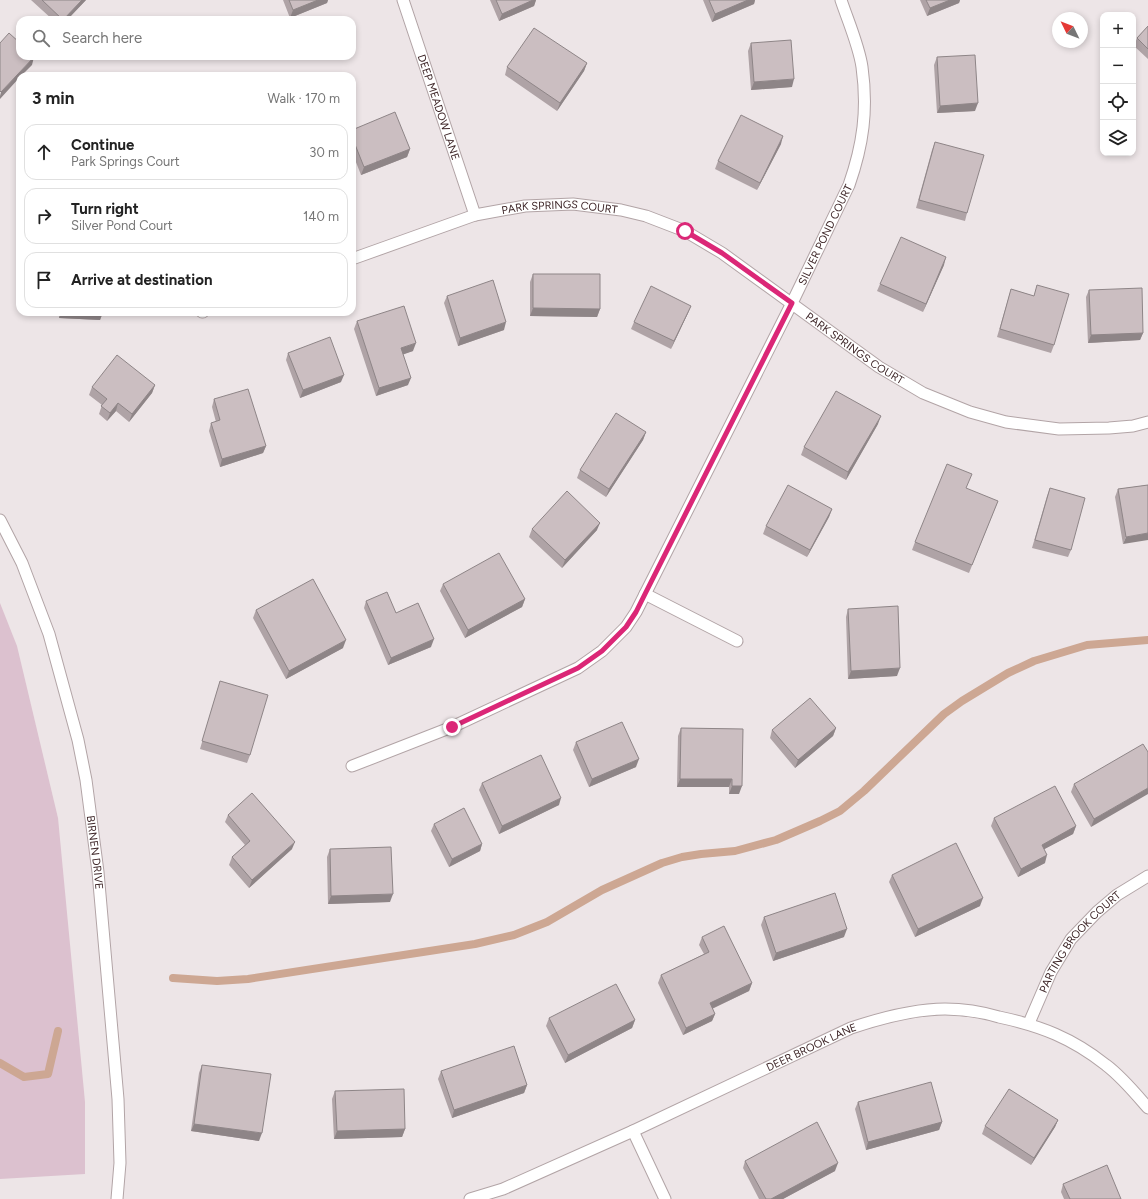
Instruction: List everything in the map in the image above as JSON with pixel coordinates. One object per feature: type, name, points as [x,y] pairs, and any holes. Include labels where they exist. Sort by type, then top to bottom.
[{"type":"street","name":"DEEP MEADOW LANE","points":[[403,0],[475,215]]},
{"type":"street","name":"SILVER POND COURT","points":[[352,766],[452,727],[578,668],[602,651],[626,627],[636,612],[792,303],[849,185],[856,166],[864,126],[865,106],[862,66],[841,0]]},
{"type":"street","name":"PARK SPRINGS COURT","points":[[356,258],[475,215],[525,206],[573,204],[621,210],[646,216],[685,231],[722,253],[880,367],[923,392],[970,412],[1006,422],[1060,429],[1110,428],[1133,426],[1148,422]]},
{"type":"street","name":"BIRNEN DRIVE","points":[[0,520],[22,563],[49,634],[78,740],[86,780],[98,872],[118,1099],[120,1163],[117,1199]]},
{"type":"street","points":[[645,594],[737,641]]},
{"type":"street","name":"PARTING BROOK COURT","points":[[1029,1023],[1051,972],[1071,939],[1097,912],[1117,895],[1148,876]]},
{"type":"street","name":"DEER BROOK LANE","points":[[470,1199],[503,1189],[633,1131],[851,1028],[872,1021],[916,1012],[946,1009],[977,1011],[1029,1023],[1054,1033],[1072,1042],[1106,1065],[1125,1081],[1148,1108]]},
{"type":"street","points":[[633,1131],[665,1199]]},
{"type":"shaded area","points":[[0,603],[17,646],[58,818],[85,1102],[85,1174],[0,1179]]},
{"type":"building","points":[[42,0],[82,0],[67,16],[59,16]]},
{"type":"building","points":[[289,0],[318,0],[293,10]]},
{"type":"building","points":[[496,0],[533,0],[502,14]]},
{"type":"building","points":[[709,0],[748,0],[715,14]]},
{"type":"building","points":[[926,0],[950,0],[930,8]]},
{"type":"building","points":[[1148,26],[1148,49],[1137,38]]},
{"type":"building","points":[[534,28],[587,63],[560,103],[507,67]]},
{"type":"building","points":[[9,33],[16,39],[16,60],[31,60],[20,72],[16,72],[16,76],[1,92],[0,91],[0,43]]},
{"type":"building","points":[[791,40],[794,79],[754,82],[751,43]]},
{"type":"building","points":[[975,55],[978,103],[940,106],[937,57]]},
{"type":"building","points":[[395,112],[410,149],[364,167],[356,147],[356,128]]},
{"type":"building","points":[[741,115],[783,136],[760,183],[718,161]]},
{"type":"building","points":[[935,142],[984,155],[967,213],[919,200]]},
{"type":"building","points":[[901,237],[946,257],[926,304],[880,284]]},
{"type":"building","points":[[533,274],[600,274],[600,309],[533,308]]},
{"type":"building","points":[[493,280],[506,322],[460,338],[447,296]]},
{"type":"building","points":[[1037,285],[1069,294],[1054,345],[1000,329],[1011,289],[1034,296]]},
{"type":"building","points":[[651,286],[691,306],[674,341],[634,322]]},
{"type":"building","points":[[1142,288],[1143,333],[1091,335],[1089,290]]},
{"type":"building","points":[[404,306],[416,343],[401,348],[411,378],[379,388],[357,321]]},
{"type":"building","points":[[330,337],[344,375],[303,390],[288,353]]},
{"type":"building","points":[[117,355],[155,385],[132,414],[118,403],[110,413],[101,406],[107,399],[92,387]]},
{"type":"building","points":[[248,389],[266,446],[222,459],[211,423],[220,420],[214,399]]},
{"type":"building","points":[[836,391],[881,416],[848,472],[804,447]]},
{"type":"building","points":[[616,413],[646,432],[609,489],[580,470]]},
{"type":"building","points":[[947,464],[972,474],[966,488],[998,501],[972,565],[915,542]]},
{"type":"building","points":[[788,485],[832,509],[810,550],[766,526]]},
{"type":"building","points":[[1148,485],[1148,533],[1126,537],[1118,489]]},
{"type":"building","points":[[1050,488],[1085,498],[1071,550],[1035,540]]},
{"type":"building","points":[[567,491],[600,523],[565,560],[532,529]]},
{"type":"building","points":[[499,553],[525,599],[468,630],[443,584]]},
{"type":"building","points":[[313,579],[346,640],[289,671],[256,610]]},
{"type":"building","points":[[387,592],[396,613],[418,603],[434,639],[391,658],[366,601]]},
{"type":"building","points":[[898,606],[900,668],[851,671],[848,609]]},
{"type":"building","points":[[220,681],[268,695],[250,755],[202,741]]},
{"type":"building","points":[[810,698],[836,728],[798,760],[772,730]]},
{"type":"building","points":[[622,722],[639,759],[592,779],[576,742]]},
{"type":"building","points":[[681,728],[743,729],[742,786],[732,786],[732,779],[680,779]]},
{"type":"building","points":[[1143,744],[1148,752],[1148,788],[1094,819],[1074,784]]},
{"type":"building","points":[[541,755],[561,798],[502,826],[482,783]]},
{"type":"building","points":[[1055,786],[1076,826],[1042,845],[1047,855],[1021,869],[994,818]]},
{"type":"building","points":[[252,793],[295,842],[252,880],[232,857],[250,841],[228,815]]},
{"type":"building","points":[[464,808],[482,844],[452,859],[434,824]]},
{"type":"building","points":[[956,843],[983,898],[918,929],[892,875]]},
{"type":"building","points":[[391,847],[393,894],[331,896],[330,849]]},
{"type":"building","points":[[835,893],[847,929],[776,953],[764,917]]},
{"type":"building","points":[[724,926],[752,983],[710,1003],[715,1014],[686,1028],[661,975],[709,952],[702,937]]},
{"type":"building","points":[[616,984],[635,1020],[568,1055],[549,1018]]},
{"type":"building","points":[[514,1046],[527,1085],[454,1110],[441,1071]]},
{"type":"building","points":[[202,1065],[271,1074],[262,1133],[194,1124]]},
{"type":"building","points":[[931,1082],[942,1122],[868,1142],[858,1102]]},
{"type":"building","points":[[404,1089],[405,1129],[337,1131],[335,1091]]},
{"type":"building","points":[[1009,1089],[1058,1120],[1034,1158],[985,1126]]},
{"type":"building","points":[[817,1122],[838,1163],[771,1199],[766,1199],[745,1161]]},
{"type":"building","points":[[1107,1165],[1121,1199],[1070,1199],[1063,1184]]},
{"type":"waterway","points":[[173,978],[217,981],[248,979],[475,944],[514,935],[547,922],[602,890],[662,863],[682,857],[735,851],[776,840],[840,811],[864,791],[944,714],[962,701],[1008,673],[1034,661],[1087,645],[1148,640]]},
{"type":"waterway","points":[[0,1063],[24,1077],[48,1074],[58,1031]]},
{"type":"route","points":[[452,727],[578,668],[602,651],[626,627],[636,612],[792,303],[722,253],[685,231]]}]
